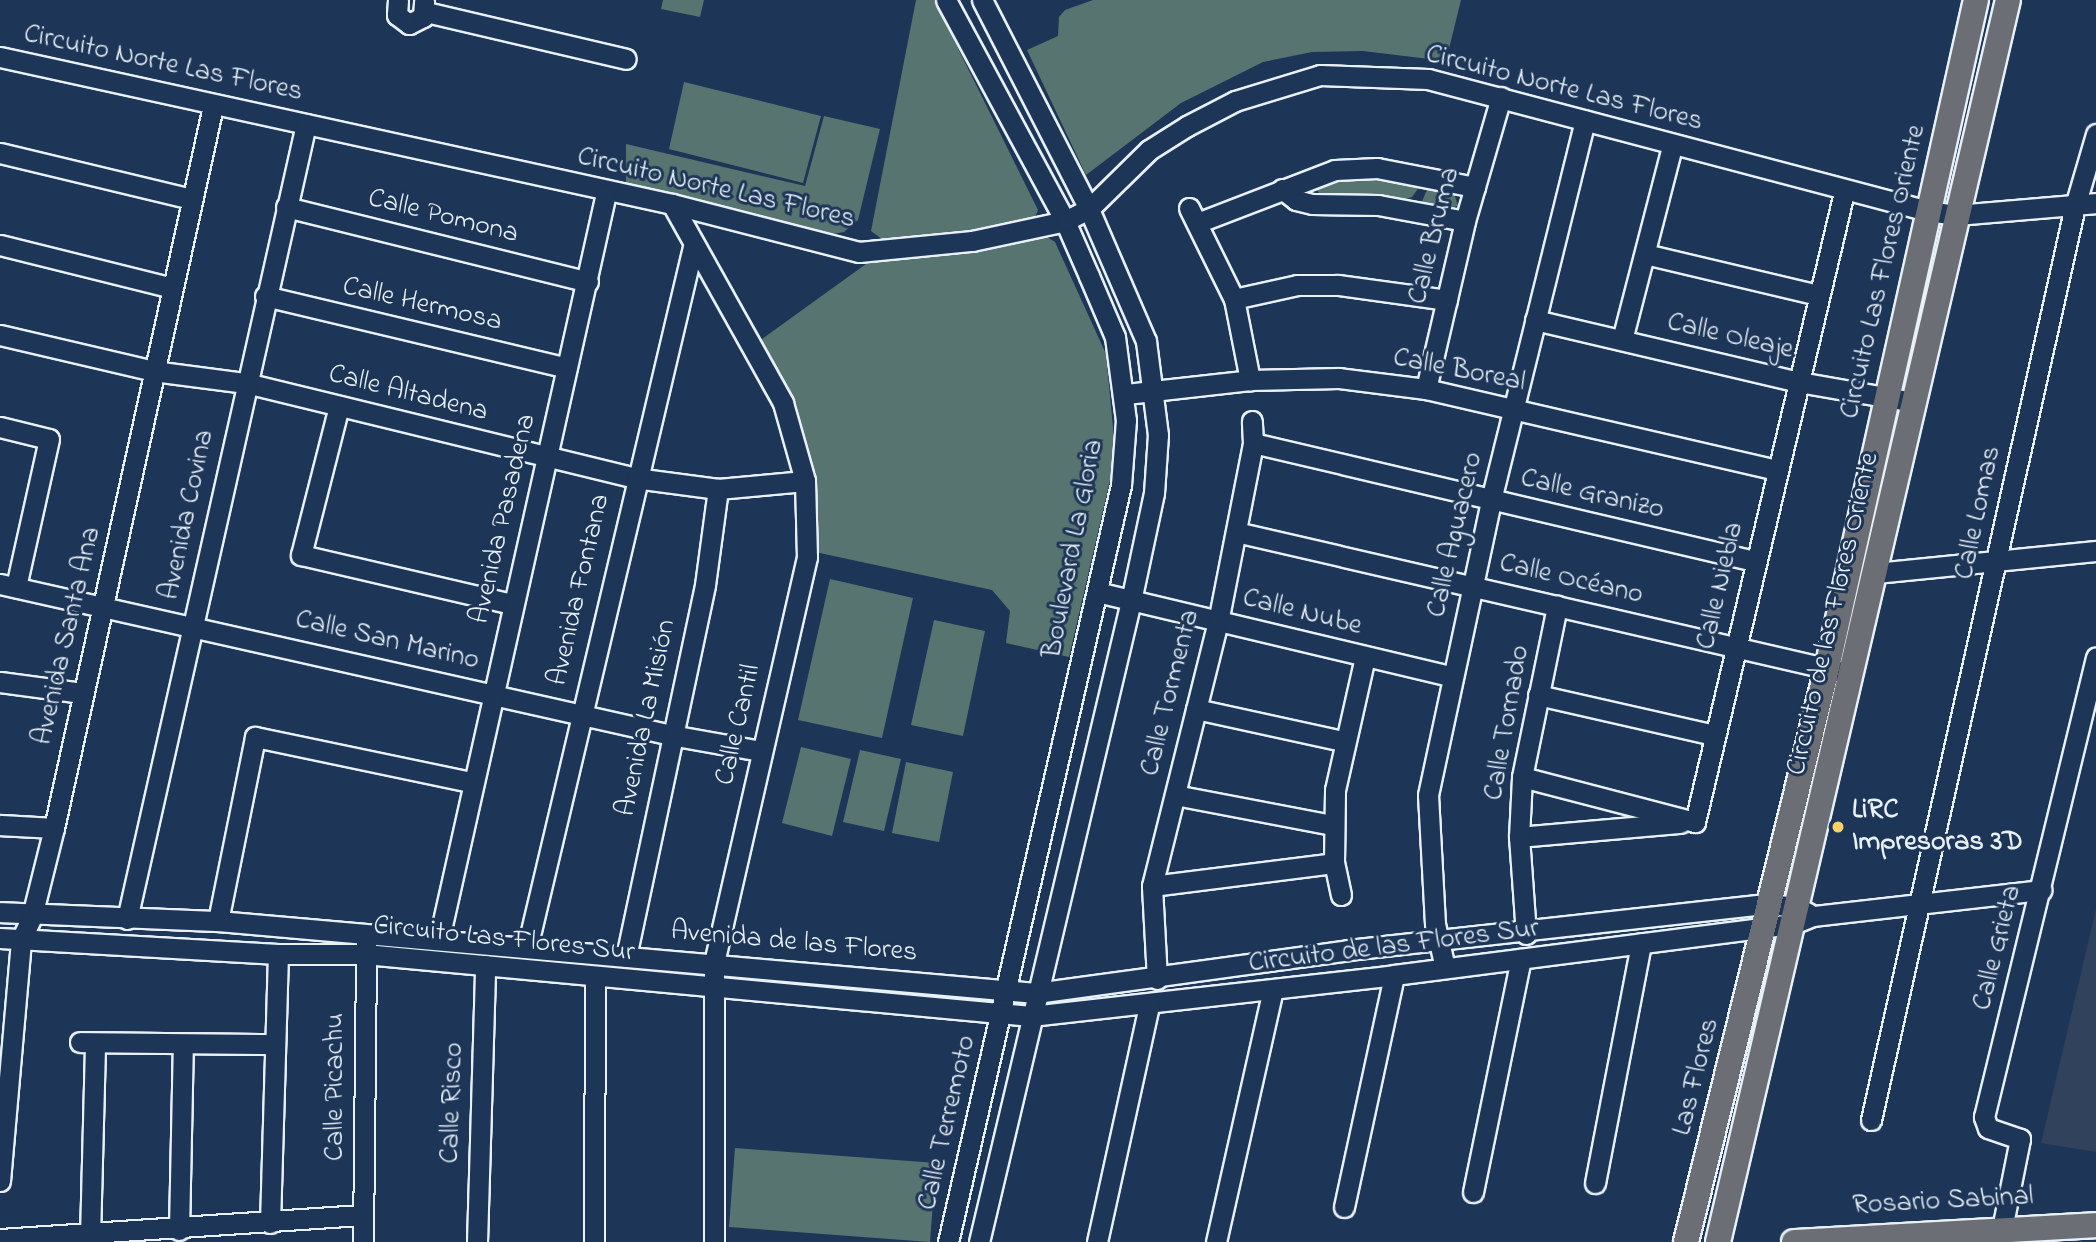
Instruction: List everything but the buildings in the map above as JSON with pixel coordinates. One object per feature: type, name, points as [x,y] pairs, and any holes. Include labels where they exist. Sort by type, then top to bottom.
[{"type":"main road","name":"Circuito Las Flores Oriente","points":[[1766,915],[1827,668],[1885,397],[1976,0]]},
{"type":"main road","name":"Circuito de las Flores Oriente","points":[[1718,1242],[1801,916],[1852,674],[2008,0]]},
{"type":"main road","name":"Las Flores","points":[[1686,1242],[1766,915]]},
{"type":"main road","name":"Rosario Sabinal","points":[[1794,1242],[2096,1225]]},
{"type":"street","points":[[376,0],[397,2],[400,20],[409,24],[420,21],[424,6],[626,59]]},
{"type":"street","name":"Boulevard La Gloria","points":[[946,0],[1065,221],[1115,337],[1126,394],[1121,485],[1002,1016]]},
{"type":"street","points":[[982,0],[1089,209],[1146,341],[1158,435],[1154,493],[1131,601],[1031,1016]]},
{"type":"street","name":"Circuito Norte Las Flores","points":[[0,57],[606,193],[672,204],[859,251],[972,241],[1065,221],[1089,209],[1149,150],[1235,101],[1277,85],[1320,75],[1379,75],[1427,79],[1844,192],[1928,211],[1957,215],[2096,204]]},
{"type":"street","name":"Calle Bruma","points":[[1426,389],[1465,221],[1501,97]]},
{"type":"street","name":"Avenida Santa Ana","points":[[0,1181],[21,940],[32,916],[54,828],[82,694],[105,607],[153,371],[214,106]]},
{"type":"street","name":"Calle Aguacero","points":[[1445,968],[1435,924],[1429,795],[1491,500],[1585,120]]},
{"type":"street","name":"Avenida Covina","points":[[127,919],[265,296],[306,124]]},
{"type":"street","name":"Calle Lomas","points":[[1871,1121],[1999,557],[2075,206],[2096,134]]},
{"type":"street","points":[[1622,340],[1672,146]]},
{"type":"street","points":[[0,155],[192,199]]},
{"type":"street","points":[[1250,380],[1234,299],[1193,215],[1282,189],[1335,170],[1377,168],[1475,187]]},
{"type":"street","points":[[1282,189],[1296,200],[1312,204],[1378,205],[1465,221]]},
{"type":"street","name":"Calle Niebla","points":[[1695,822],[1754,561],[1844,192]]},
{"type":"street","name":"Avenida Pasadena","points":[[439,939],[471,782],[494,694],[606,193]]},
{"type":"street","name":"Calle Cantil","points":[[672,204],[693,247],[783,403],[805,481],[807,557],[713,963],[714,1242]]},
{"type":"street","name":"Calle Pomona","points":[[286,207],[588,282]]},
{"type":"street","points":[[0,244],[172,288]]},
{"type":"street","name":"Avenida Fontana","points":[[527,948],[579,713],[693,247]]},
{"type":"street","points":[[1645,254],[1819,295]]},
{"type":"street","points":[[1234,299],[1297,285],[1338,285],[1447,300]]},
{"type":"street","name":"Calle Hermosa","points":[[265,296],[567,368]]},
{"type":"street","name":"Calle Oleaje","points":[[1535,320],[1799,382],[1914,402]]},
{"type":"street","name":"Calle Altadena","points":[[0,335],[153,371],[246,383],[635,478],[718,489],[805,481]]},
{"type":"street","name":"Calle Boreal","points":[[1126,394],[1250,380],[1339,378],[1426,389],[1777,470]]},
{"type":"street","points":[[338,406],[301,555],[512,604]]},
{"type":"street","name":"Calle Tormenta","points":[[1157,979],[1152,886],[1218,622],[1253,443],[1252,421]]},
{"type":"street","points":[[0,427],[48,439],[8,585]]},
{"type":"street","name":"Calle Granizo","points":[[1253,443],[1754,561]]},
{"type":"street","name":"Avenida La Misión","points":[[626,957],[705,585],[718,489]]},
{"type":"street","name":"Calle Océano","points":[[1236,532],[1852,674]]},
{"type":"street","points":[[1875,573],[1999,557],[2096,551]]},
{"type":"street","name":"Calle San Marino","points":[[8,585],[193,624],[671,735],[761,751]]},
{"type":"street","name":"Calle Nube","points":[[1097,592],[1453,677]]},
{"type":"street","name":"Calle Tornado","points":[[1526,934],[1519,837],[1522,777],[1558,606]]},
{"type":"street","points":[[1341,895],[1334,863],[1332,825],[1343,741],[1365,657]]},
{"type":"street","name":"Calle Grieta","points":[[2002,1229],[2020,1139],[1988,1128],[1984,1117],[2042,890],[2096,657]]},
{"type":"street","points":[[0,682],[82,694]]},
{"type":"street","points":[[1538,695],[1714,735]]},
{"type":"street","points":[[1196,709],[1343,741]]},
{"type":"street","points":[[218,920],[255,737],[471,782]]},
{"type":"street","points":[[1522,777],[1695,822]]},
{"type":"street","points":[[1175,795],[1332,825]]},
{"type":"street","points":[[1519,837],[1695,822]]},
{"type":"street","points":[[0,825],[54,828]]},
{"type":"street","points":[[1152,886],[1334,863]]},
{"type":"street","points":[[1007,991],[1036,993],[1440,941],[1766,915],[1801,916],[2042,890]]},
{"type":"street","name":"Circuito Las Flores Sur","points":[[0,912],[32,916],[218,920],[366,933]]},
{"type":"street","name":"Circuito de las Flores Sur","points":[[1002,1016],[1031,1016],[1149,1005],[1521,959],[1641,943],[1766,915]]},
{"type":"street","name":"Avenida de las Flores","points":[[366,933],[1007,991]]},
{"type":"street","name":"Calle Picachu","points":[[363,1242],[366,933]]},
{"type":"street","name":"Circuito Las Flores Sur","points":[[0,938],[278,954],[365,954],[1002,1016]]},
{"type":"street","points":[[1595,1183],[1641,943]]},
{"type":"street","points":[[270,1223],[278,954]]},
{"type":"street","points":[[1473,1192],[1521,959]]},
{"type":"street","name":"Calle Risco","points":[[477,1242],[485,965]]},
{"type":"street","points":[[1344,1206],[1394,975]]},
{"type":"street","points":[[594,978],[594,1242]]},
{"type":"street","points":[[1216,1242],[1273,990]]},
{"type":"street","points":[[1097,1242],[1149,1005]]},
{"type":"street","name":"Calle Terremoto","points":[[948,1242],[1002,1016]]},
{"type":"street","name":"Calle Terremoto","points":[[979,1242],[1031,1016]]},
{"type":"street","points":[[90,1237],[87,1043],[274,1044]]},
{"type":"street","points":[[179,1230],[183,1044]]},
{"type":"street","points":[[0,1239],[90,1237],[363,1216]]},
{"type":"shaded area","points":[[2096,909],[2096,1152],[2041,1143]]},
{"type":"green space","points":[[663,0],[704,0],[700,17],[661,9]]},
{"type":"green space","points":[[916,0],[934,0],[1038,210],[1032,224],[887,243],[871,231]]},
{"type":"green space","points":[[1093,0],[1461,0],[1446,61],[1363,51],[1312,52],[1263,62],[1181,103],[1086,175],[1027,50],[1058,36],[1059,17],[1065,10]]},
{"type":"green space","points":[[684,82],[821,116],[803,183],[669,149]]},
{"type":"green space","points":[[824,116],[880,129],[858,220],[844,232],[827,235],[626,186],[626,144],[805,186]]},
{"type":"green space","points":[[1360,174],[1420,186],[1412,197],[1397,202],[1320,195],[1317,190],[1317,183]]},
{"type":"green space","points":[[1428,187],[1453,190],[1458,206],[1442,209],[1421,204]]},
{"type":"green space","points":[[1042,234],[1055,242],[1106,354],[1114,438],[1112,472],[1069,657],[1006,643],[1010,611],[992,590],[815,552],[758,342],[866,264]]},
{"type":"green space","points":[[830,579],[913,598],[882,738],[798,720]]},
{"type":"green space","points":[[934,620],[985,631],[963,736],[911,725]]},
{"type":"green space","points":[[801,747],[851,759],[832,836],[782,823]]},
{"type":"green space","points":[[860,750],[901,759],[884,831],[843,822]]},
{"type":"green space","points":[[906,762],[953,772],[939,842],[892,833]]},
{"type":"green space","points":[[735,1148],[936,1163],[930,1242],[729,1227]]},
{"type":"place","name":"LiRC Impresoras 3D","points":[[1838,827]]}]
